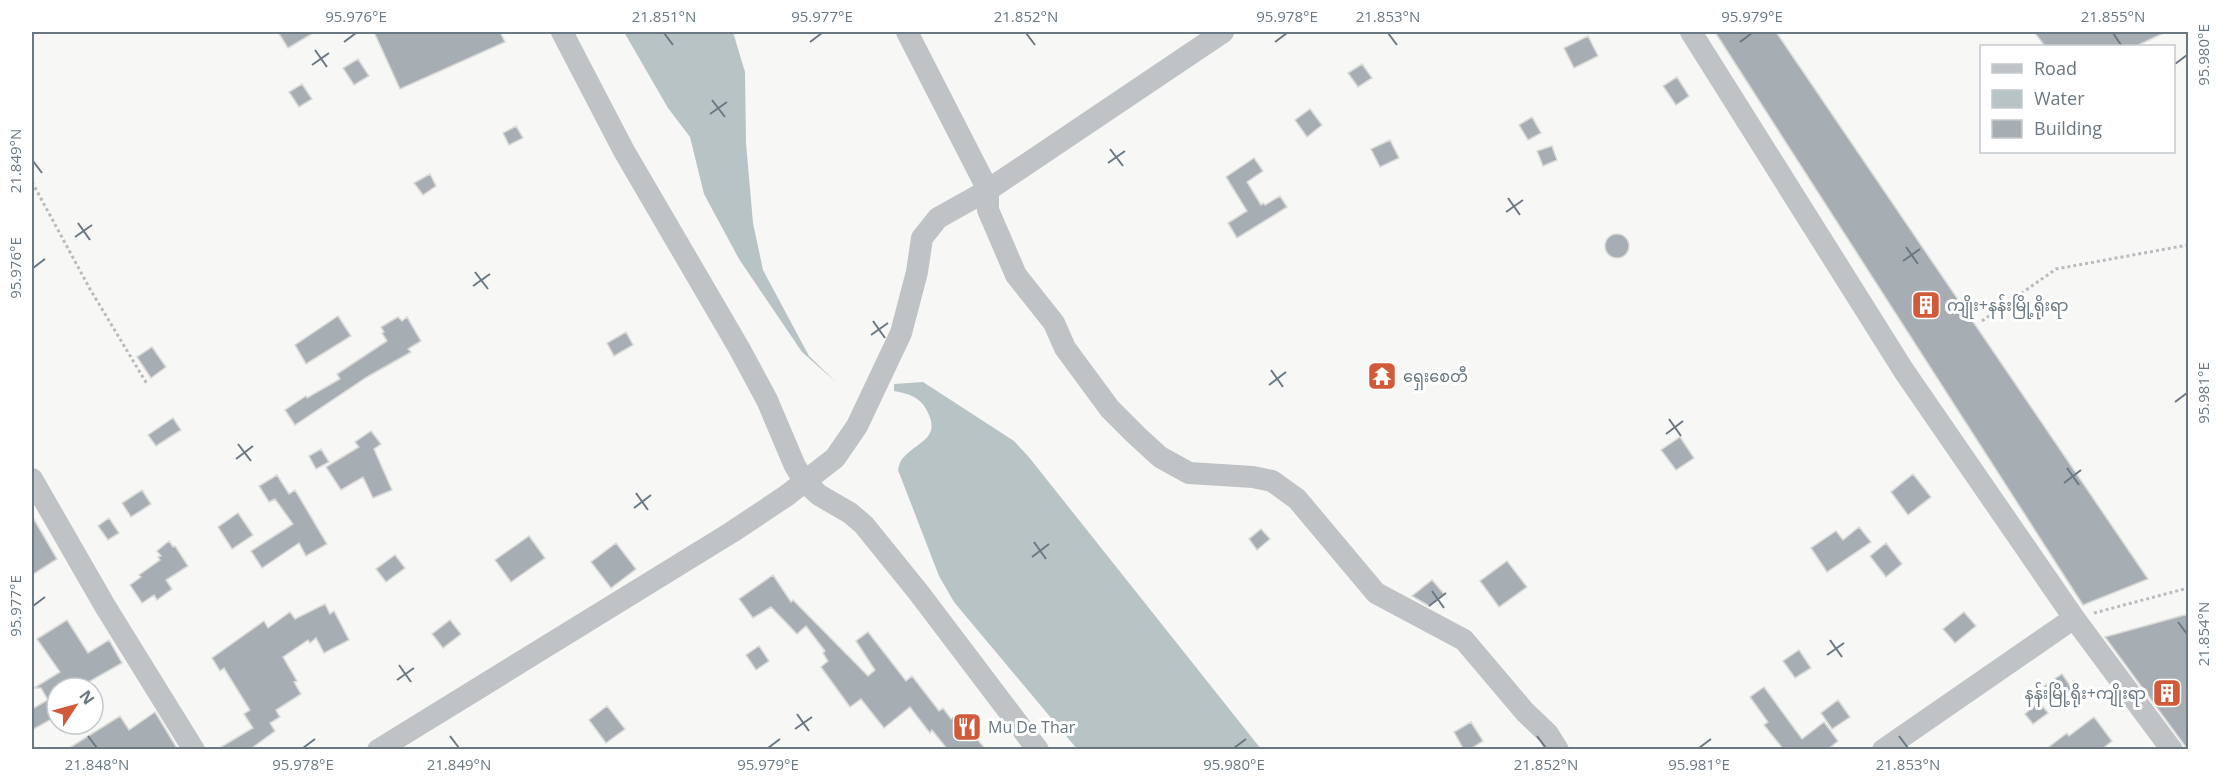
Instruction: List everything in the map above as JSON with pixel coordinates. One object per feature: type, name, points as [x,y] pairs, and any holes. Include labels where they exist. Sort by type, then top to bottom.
[{"type":"street","points":[[562,32],[624,151],[739,348],[805,482],[819,495],[850,513],[875,538],[1038,750]]},
{"type":"street","points":[[907,32],[988,190],[988,210],[1016,275],[1054,324],[1065,348],[1110,409],[1160,457],[1189,473],[1252,477],[1272,482],[1297,499],[1376,593],[1464,640],[1525,712],[1548,734],[1558,750]]},
{"type":"street","points":[[378,750],[732,532],[805,482],[835,458],[857,426],[901,333],[917,272],[922,238],[938,218],[988,190],[1223,32]]},
{"type":"street","points":[[1691,32],[1904,371],[2074,618],[2172,750]]},
{"type":"street","points":[[32,478],[105,606],[194,750]]},
{"type":"street","points":[[1883,750],[2074,618]]},
{"type":"path","points":[[32,182],[96,299],[147,384]]},
{"type":"path","points":[[1982,321],[2056,269],[2188,245]]},
{"type":"path","points":[[2074,618],[2188,588]]},
{"type":"water","points":[[624,32],[733,32],[745,72],[746,143],[753,223],[763,270],[809,356],[837,383],[802,352],[739,259],[704,194],[690,137],[668,108]]},
{"type":"water","points":[[923,382],[1014,441],[1028,456],[1261,749],[1077,749],[954,602],[939,576],[898,470],[903,458],[927,438],[932,426],[926,409],[920,401],[913,396],[894,391],[894,384]]},
{"type":"building","points":[[278,32],[315,32],[288,48]]},
{"type":"building","points":[[374,32],[500,32],[505,42],[400,89]]},
{"type":"building","name":"ကျိုး+နန်းမြို့ရိုးရာ","points":[[1715,32],[1776,32],[2148,579],[2083,605]]},
{"type":"building","points":[[2034,32],[2166,32],[2138,45],[2044,45]]},
{"type":"building","points":[[1588,36],[1598,56],[1574,68],[1564,48]]},
{"type":"building","points":[[358,59],[369,76],[354,85],[343,68]]},
{"type":"building","points":[[1362,64],[1372,78],[1358,87],[1348,73]]},
{"type":"building","points":[[1677,77],[1689,96],[1676,105],[1663,86]]},
{"type":"building","points":[[302,84],[312,99],[299,107],[289,92]]},
{"type":"building","points":[[1310,109],[1322,125],[1307,137],[1295,120]]},
{"type":"building","points":[[1532,117],[1541,133],[1528,140],[1519,125]]},
{"type":"building","points":[[516,126],[523,138],[509,145],[503,133]]},
{"type":"building","points":[[1390,140],[1399,158],[1380,167],[1371,149]]},
{"type":"building","points":[[1552,146],[1557,160],[1543,166],[1537,151]]},
{"type":"building","points":[[1254,158],[1263,171],[1247,182],[1261,205],[1280,196],[1287,207],[1237,238],[1228,223],[1247,211],[1226,177]]},
{"type":"building","points":[[430,174],[436,186],[423,195],[414,183]]},
{"type":"building","points":[[1617,234],[1622,235],[1628,241],[1628,251],[1622,257],[1617,258],[1612,257],[1606,251],[1605,246],[1606,241],[1612,235]]},
{"type":"building","points":[[338,316],[351,336],[306,364],[295,345]]},
{"type":"building","points":[[398,317],[402,321],[407,317],[421,341],[408,349],[411,352],[367,377],[295,425],[285,410],[306,396],[307,398],[340,379],[337,374],[387,341],[381,327]]},
{"type":"building","points":[[626,332],[633,345],[614,356],[607,343]]},
{"type":"building","points":[[152,347],[166,367],[151,378],[137,357]]},
{"type":"building","points":[[173,418],[181,430],[156,446],[148,435]]},
{"type":"building","points":[[371,431],[381,444],[374,449],[392,490],[373,498],[363,477],[341,490],[326,467],[359,447],[355,442]]},
{"type":"building","points":[[1680,437],[1694,458],[1676,470],[1661,450]]},
{"type":"building","points":[[321,449],[329,462],[316,469],[309,456]]},
{"type":"building","points":[[1913,474],[1931,497],[1908,515],[1891,492]]},
{"type":"building","points":[[277,475],[289,494],[295,490],[327,544],[306,556],[299,543],[262,568],[251,551],[293,524],[275,499],[269,502],[259,486]]},
{"type":"building","points":[[142,490],[151,504],[131,517],[122,503]]},
{"type":"building","points":[[238,513],[253,535],[232,549],[218,527]]},
{"type":"building","points":[[32,516],[57,559],[32,575]]},
{"type":"building","points":[[109,518],[119,533],[108,540],[98,526]]},
{"type":"building","points":[[1859,527],[1871,542],[1827,572],[1811,548],[1836,531],[1843,540]]},
{"type":"building","points":[[1261,529],[1270,539],[1257,550],[1249,539]]},
{"type":"building","points":[[529,536],[545,558],[511,582],[495,560]]},
{"type":"building","points":[[169,541],[188,566],[166,580],[172,589],[157,600],[154,595],[142,603],[130,585],[141,577],[139,575],[160,560],[158,557],[161,556],[157,551]]},
{"type":"building","points":[[616,543],[636,569],[611,588],[591,562]]},
{"type":"building","points":[[1886,543],[1902,564],[1886,577],[1870,556]]},
{"type":"building","points":[[395,555],[405,568],[386,582],[376,569]]},
{"type":"building","points":[[1507,561],[1527,587],[1499,607],[1480,581]]},
{"type":"building","points":[[773,575],[791,602],[793,600],[868,676],[875,670],[856,641],[868,632],[906,681],[912,676],[939,711],[943,708],[951,719],[957,714],[986,750],[948,750],[932,730],[930,733],[910,707],[884,728],[861,699],[850,707],[821,667],[828,661],[823,653],[825,651],[806,626],[797,634],[771,607],[753,618],[739,599]]},
{"type":"building","points":[[1432,580],[1444,594],[1429,606],[1412,596]]},
{"type":"building","points":[[325,604],[330,614],[334,611],[349,640],[324,653],[316,638],[310,643],[308,640],[283,657],[297,681],[294,682],[301,694],[276,710],[280,717],[270,723],[275,731],[249,750],[216,750],[253,728],[244,714],[250,710],[224,668],[220,671],[212,658],[264,621],[268,628],[290,612],[295,619]]},
{"type":"building","points":[[1964,612],[1976,626],[1955,643],[1943,629]]},
{"type":"building","name":"နန်းမြို့ရိုး+ကျိုးရာ","points":[[2188,614],[2188,750],[2105,637]]},
{"type":"building","points":[[67,620],[88,653],[109,640],[122,663],[99,676],[54,676],[60,672],[37,639]]},
{"type":"building","points":[[450,620],[461,634],[443,648],[432,634]]},
{"type":"building","points":[[759,646],[769,661],[756,670],[746,655]]},
{"type":"building","points":[[1799,650],[1811,668],[1795,678],[1783,661]]},
{"type":"building","points":[[2062,674],[2073,690],[2055,702],[2044,686]]},
{"type":"building","points":[[45,681],[45,695],[41,688],[34,688]]},
{"type":"building","points":[[1764,687],[1802,739],[1824,722],[1838,741],[1827,750],[1784,750],[1764,725],[1768,722],[1750,697]]},
{"type":"building","points":[[1838,700],[1850,717],[1832,729],[1821,713]]},
{"type":"building","points":[[45,702],[45,723],[32,730],[32,709]]},
{"type":"building","points":[[2039,702],[2048,713],[2033,724],[2025,714]]},
{"type":"building","points":[[607,706],[625,729],[606,743],[589,720]]},
{"type":"building","points":[[155,712],[178,750],[66,750],[88,736],[105,736],[105,725],[120,716],[129,730]]},
{"type":"building","points":[[2094,717],[2112,741],[2101,750],[2045,750],[2067,733],[2069,736]]},
{"type":"building","points":[[1471,722],[1483,741],[1469,750],[1464,750],[1454,732]]},
{"type":"place","name":"ကျိုး+နန်းမြို့ရိုးရာ","points":[[1926,305]]},
{"type":"place","name":"ရှေးစေတီ","points":[[1382,376]]},
{"type":"place","name":"နန်းမြို့ရိုး+ကျိုးရာ","points":[[2167,693]]},
{"type":"place","name":"Mu De Thar","points":[[967,727]]}]
